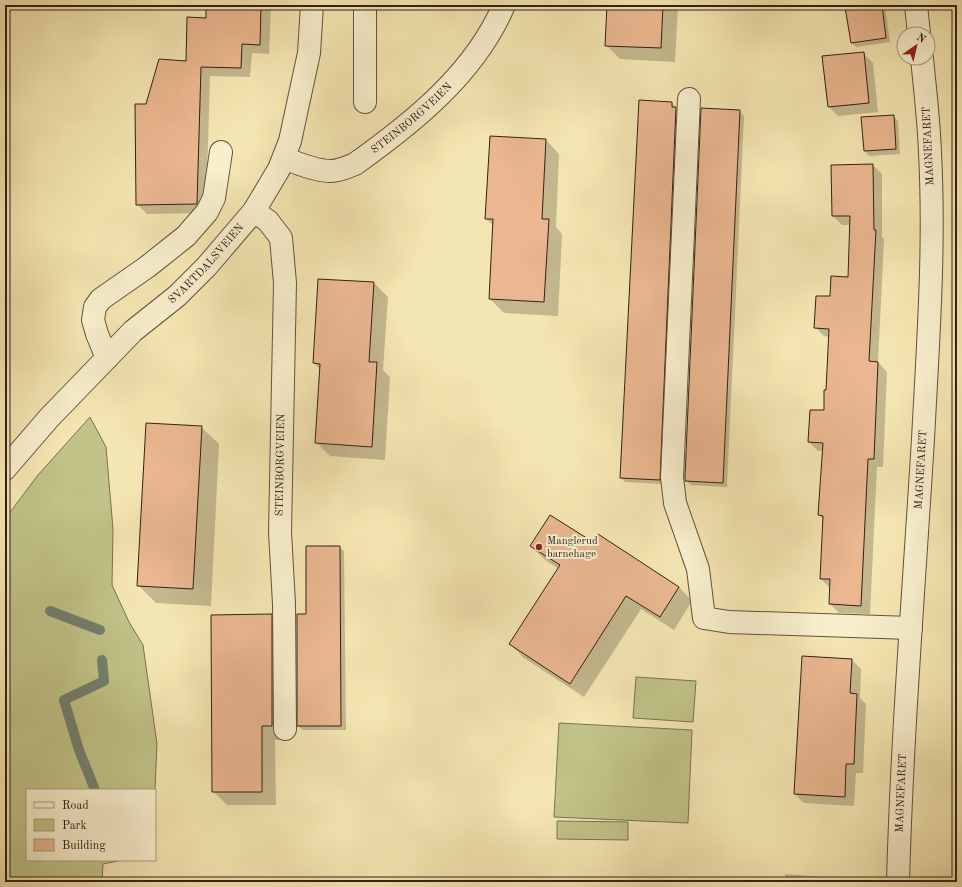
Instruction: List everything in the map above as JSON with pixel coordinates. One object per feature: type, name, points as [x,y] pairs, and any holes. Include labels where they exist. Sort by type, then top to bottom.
[{"type":"street","name":"SVARTDALSVEIEN","points":[[5,469],[50,418],[133,331],[177,296],[207,266],[254,211],[284,158],[290,141],[309,53],[312,5]]},
{"type":"street","points":[[365,5],[365,102]]},
{"type":"street","name":"STEINBORGVEIEN","points":[[284,158],[330,171],[346,168],[355,164],[436,100],[473,57],[498,19],[504,5]]},
{"type":"street","points":[[916,5],[919,26]]},
{"type":"street","name":"MAGNEFARET","points":[[898,882],[907,689],[924,413],[931,254],[930,154],[923,66]]},
{"type":"street","points":[[689,99],[672,477],[676,503],[698,569],[704,618],[729,622],[911,628]]},
{"type":"street","points":[[107,358],[93,320],[95,307],[100,299],[147,267],[186,236],[207,212],[214,198],[221,152]]},
{"type":"street","name":"STEINBORGVEIEN","points":[[254,211],[268,221],[280,238],[285,283],[280,532],[284,604],[285,729]]},
{"type":"green space","points":[[90,417],[106,447],[113,529],[112,585],[129,622],[143,645],[157,744],[155,789],[26,789],[26,861],[118,861],[103,864],[102,882],[5,882],[5,519],[38,475]]},
{"type":"green space","points":[[636,677],[696,681],[693,722],[633,718]]},
{"type":"green space","points":[[559,723],[692,730],[688,823],[554,817]]},
{"type":"green space","points":[[557,821],[628,822],[628,840],[557,839]]},
{"type":"building","points":[[206,5],[261,5],[260,45],[242,44],[241,68],[201,67],[197,204],[136,205],[135,104],[146,104],[159,59],[186,61],[187,17],[206,18]]},
{"type":"building","points":[[607,5],[663,5],[661,48],[605,46]]},
{"type":"building","points":[[882,5],[886,38],[851,43],[845,7]]},
{"type":"building","points":[[864,52],[869,103],[828,107],[822,56]]},
{"type":"building","points":[[639,100],[672,102],[672,107],[676,107],[660,480],[620,478]]},
{"type":"building","points":[[701,108],[740,110],[723,483],[685,481]]},
{"type":"building","points":[[894,115],[896,149],[864,151],[861,117]]},
{"type":"building","points":[[490,136],[546,139],[542,219],[549,219],[544,302],[489,299],[493,219],[485,219]]},
{"type":"building","points":[[873,164],[874,230],[876,230],[869,361],[878,362],[874,459],[868,459],[861,606],[829,604],[830,579],[820,579],[823,516],[818,515],[823,443],[808,442],[810,410],[824,410],[824,390],[826,390],[829,329],[814,328],[816,296],[830,296],[831,276],[848,277],[850,216],[832,216],[831,165]]},
{"type":"building","points":[[318,279],[374,282],[369,362],[377,362],[372,447],[315,443],[320,364],[313,363]]},
{"type":"building","points":[[146,423],[202,426],[193,589],[137,586]]},
{"type":"building","points":[[550,515],[593,542],[598,534],[679,587],[660,617],[626,596],[570,684],[509,644],[560,565],[530,546]]},
{"type":"building","points":[[306,546],[340,546],[341,726],[297,726],[297,614],[306,614]]},
{"type":"building","points":[[272,614],[272,726],[262,726],[262,792],[212,792],[211,615]]},
{"type":"building","points":[[802,656],[852,659],[850,693],[857,694],[854,764],[846,764],[845,797],[794,794]]},
{"type":"waterway","points":[[50,611],[100,630]]},
{"type":"waterway","points":[[95,789],[79,750],[64,700],[104,681],[102,660]]},
{"type":"place","name":"Manglerud barnehage","points":[[539,547]]}]
